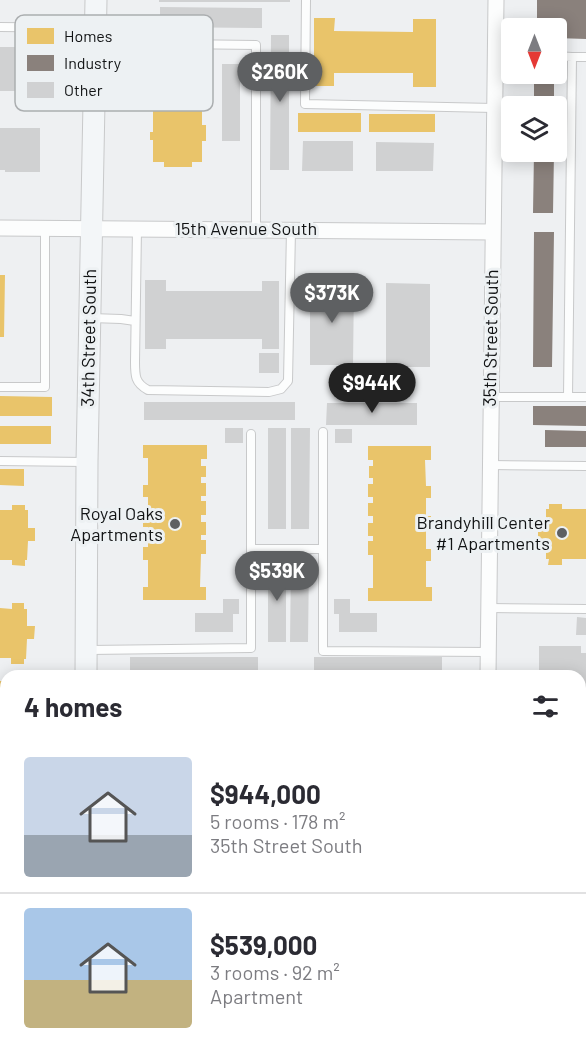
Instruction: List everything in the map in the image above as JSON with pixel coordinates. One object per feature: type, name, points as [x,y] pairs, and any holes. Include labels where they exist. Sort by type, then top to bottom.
[{"type":"street","name":"34th Street South","points":[[96,0],[96,15]]},
{"type":"street","name":"35th Street South","points":[[488,670],[496,0]]},
{"type":"street","name":"34th Street South","points":[[86,670],[93,111]]},
{"type":"street","name":"15th Avenue South","points":[[0,228],[493,232]]},
{"type":"lane","points":[[306,0],[305,104],[494,108]]},
{"type":"lane","points":[[0,27],[15,28]]},
{"type":"lane","points":[[213,43],[256,45],[256,229]]},
{"type":"lane","points":[[495,54],[501,54]]},
{"type":"lane","points":[[567,57],[586,57]]},
{"type":"lane","points":[[568,397],[572,57]]},
{"type":"lane","points":[[0,387],[45,387],[45,228]]},
{"type":"lane","points":[[137,229],[135,376],[138,385],[148,390],[269,392],[281,389],[288,381],[291,229]]},
{"type":"lane","points":[[89,318],[121,318],[135,321]]},
{"type":"lane","points":[[490,398],[586,397]]},
{"type":"lane","points":[[323,432],[323,651],[489,652]]},
{"type":"lane","points":[[86,650],[251,648],[251,435]]},
{"type":"lane","points":[[0,461],[87,462]]},
{"type":"lane","points":[[489,465],[586,466]]},
{"type":"lane","points":[[251,549],[323,549]]},
{"type":"lane","points":[[489,608],[586,609]]},
{"type":"building: Homes","points":[[314,18],[335,18],[334,31],[413,32],[413,19],[436,19],[436,87],[413,87],[413,73],[334,73],[334,86],[314,86]]},
{"type":"building: Homes","points":[[153,111],[202,111],[202,125],[206,125],[206,141],[202,141],[202,162],[192,162],[192,167],[164,167],[164,162],[153,162],[153,140],[150,140],[150,132],[153,132]]},
{"type":"building: Homes","points":[[298,113],[361,113],[361,132],[298,132]]},
{"type":"building: Homes","points":[[369,114],[435,114],[435,132],[369,132]]},
{"type":"building: Homes","points":[[0,275],[5,275],[4,337],[0,337]]},
{"type":"building: Homes","points":[[0,396],[52,397],[52,416],[0,416]]},
{"type":"building: Homes","points":[[0,426],[51,426],[51,444],[0,444]]},
{"type":"building: Homes","name":"Royal Oaks Apartments","points":[[143,445],[207,445],[207,459],[201,459],[201,466],[206,466],[206,477],[201,477],[201,483],[206,483],[206,496],[201,496],[201,501],[206,501],[206,515],[201,515],[201,522],[206,522],[206,535],[201,535],[201,540],[206,540],[206,554],[201,554],[200,587],[206,587],[206,600],[143,600],[143,587],[148,587],[148,560],[143,560],[143,547],[148,547],[148,527],[143,527],[143,515],[148,515],[148,497],[143,497],[143,485],[148,485],[148,458],[143,458]]},
{"type":"building: Homes","points":[[368,446],[431,446],[431,460],[425,460],[426,486],[431,486],[431,498],[426,498],[426,516],[431,516],[431,528],[426,528],[426,549],[431,549],[431,561],[426,561],[426,587],[432,587],[432,601],[368,601],[368,588],[373,588],[373,555],[368,555],[368,541],[373,541],[373,536],[368,536],[368,523],[373,523],[373,516],[368,516],[368,503],[373,503],[373,497],[368,497],[368,484],[373,484],[373,478],[369,478],[369,466],[373,466],[373,460],[368,460]]},
{"type":"building: Homes","points":[[0,469],[24,469],[24,486],[0,485]]},
{"type":"building: Homes","name":"Brandyhill Center #1 Apartments","points":[[549,504],[562,504],[562,509],[586,509],[586,559],[562,559],[562,565],[548,565],[546,539],[538,539],[538,528],[546,528],[546,509],[549,509]]},
{"type":"building: Homes","points":[[12,505],[25,505],[25,510],[28,510],[28,528],[35,528],[35,541],[28,541],[25,566],[12,565],[12,560],[0,560],[0,510],[12,510]]},
{"type":"building: Homes","points":[[12,603],[24,603],[24,609],[27,609],[27,626],[35,626],[34,639],[27,639],[24,664],[11,664],[11,658],[0,658],[0,608],[12,609]]},
{"type":"building: Industry","points":[[537,0],[586,0],[586,39],[567,38],[567,18],[537,18]]},
{"type":"building: Industry","points":[[534,84],[554,84],[554,96],[534,96]]},
{"type":"building: Industry","points":[[534,162],[554,162],[553,213],[533,213]]},
{"type":"building: Industry","points":[[534,232],[554,232],[552,367],[533,367]]},
{"type":"building: Industry","points":[[533,406],[586,406],[586,426],[533,425]]},
{"type":"building: Industry","points":[[545,430],[586,431],[586,447],[545,447]]},
{"type":"building: Other","points":[[159,0],[290,0],[290,2],[159,2]]},
{"type":"building: Other","points":[[160,7],[262,8],[262,28],[213,28],[213,15],[160,15]]},
{"type":"building: Other","points":[[271,35],[289,35],[289,170],[270,170]]},
{"type":"building: Other","points":[[0,47],[15,47],[15,91],[0,91]]},
{"type":"building: Other","points":[[222,64],[240,64],[240,141],[222,141]]},
{"type":"building: Other","points":[[0,128],[40,128],[40,172],[0,170]]},
{"type":"building: Other","points":[[303,141],[353,141],[353,171],[302,171]]},
{"type":"building: Other","points":[[376,142],[434,143],[433,171],[376,171]]},
{"type":"building: Other","points":[[145,280],[166,280],[166,291],[262,291],[262,281],[279,281],[279,349],[262,349],[262,339],[166,339],[166,349],[145,349]]},
{"type":"building: Other","points":[[310,283],[354,283],[353,365],[310,365]]},
{"type":"building: Other","points":[[386,283],[430,284],[430,367],[386,367]]},
{"type":"building: Other","points":[[259,353],[279,353],[279,373],[259,373]]},
{"type":"building: Other","points":[[144,402],[295,402],[295,420],[144,420]]},
{"type":"building: Other","points":[[327,403],[417,403],[417,425],[326,425]]},
{"type":"building: Other","points":[[225,428],[243,428],[243,443],[225,443]]},
{"type":"building: Other","points":[[268,428],[286,428],[286,529],[268,529]]},
{"type":"building: Other","points":[[291,428],[310,428],[309,529],[291,529]]},
{"type":"building: Other","points":[[335,429],[352,429],[352,443],[335,443]]},
{"type":"building: Other","points":[[268,562],[286,562],[286,642],[268,642]]},
{"type":"building: Other","points":[[291,562],[309,562],[308,642],[290,642]]},
{"type":"building: Other","points":[[223,599],[239,599],[239,614],[233,614],[233,632],[195,632],[195,613],[223,613]]},
{"type":"building: Other","points":[[334,599],[350,599],[350,613],[377,613],[377,632],[339,632],[339,614],[334,614]]},
{"type":"building: Other","points":[[577,617],[586,618],[586,635],[576,635]]},
{"type":"building: Other","points":[[539,646],[581,646],[581,653],[586,653],[586,670],[539,670]]},
{"type":"building: Other","points":[[130,657],[258,657],[258,670],[130,670]]},
{"type":"building: Other","points":[[314,657],[442,657],[442,670],[314,670]]},
{"type":"place","name":"Royal Oaks Apartments","points":[[175,524]]},
{"type":"place","name":"Brandyhill Center #1 Apartments","points":[[562,533]]}]
